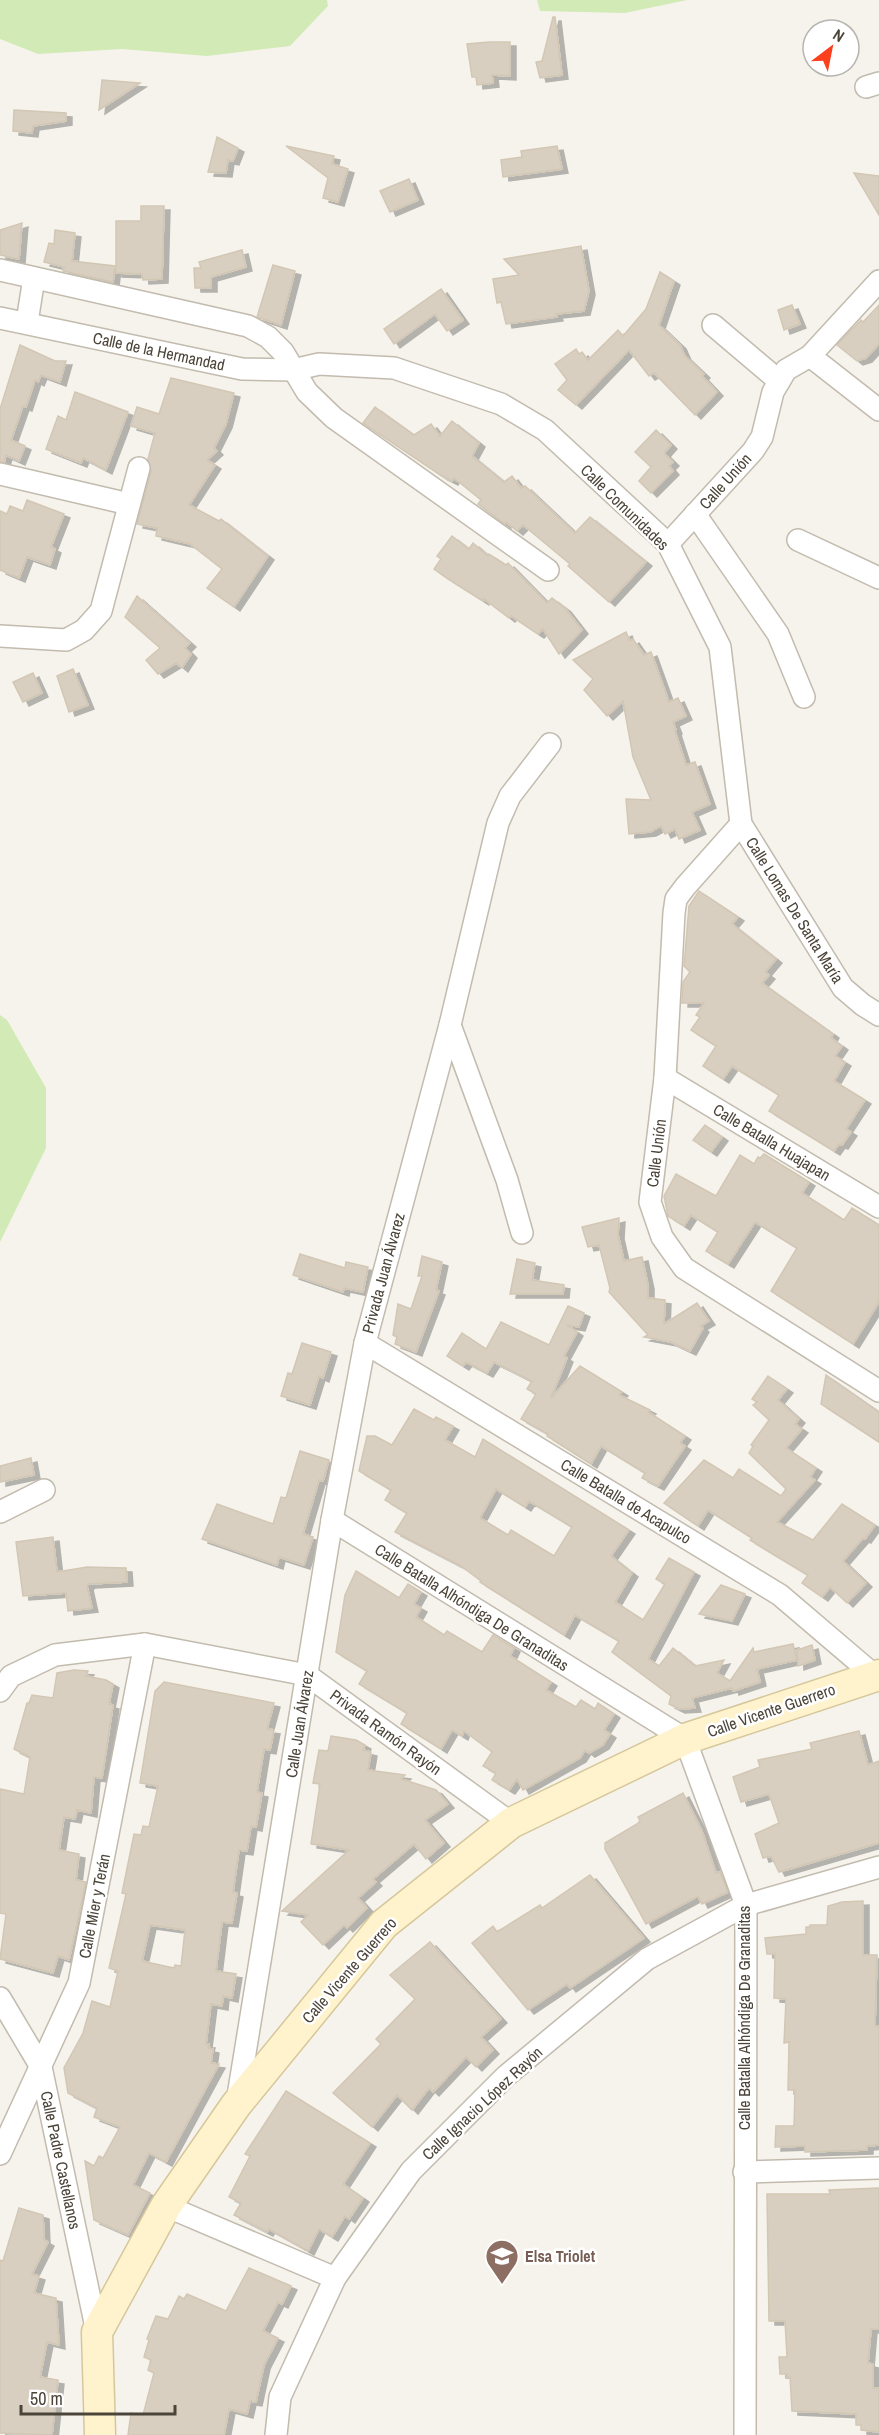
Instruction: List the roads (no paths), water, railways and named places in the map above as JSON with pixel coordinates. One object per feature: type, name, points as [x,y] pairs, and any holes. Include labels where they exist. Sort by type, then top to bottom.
[{"type":"street","points":[[0,270],[248,326],[268,337],[283,352],[307,392],[334,418],[548,570]]},
{"type":"street","points":[[27,322],[34,278]]},
{"type":"street","points":[[713,325],[778,381],[786,370],[810,356],[879,281]]},
{"type":"street","name":"Calle de la Hermandad","points":[[0,318],[242,369],[293,370],[319,364]]},
{"type":"street","points":[[810,356],[879,410]]},
{"type":"street","name":"Calle Comunidades","points":[[319,364],[394,368],[501,404],[545,430],[668,544],[720,647],[741,824]]},
{"type":"street","name":"Calle Unión","points":[[668,544],[741,466],[762,437],[778,381]]},
{"type":"street","points":[[0,636],[66,640],[84,630],[101,611],[139,468]]},
{"type":"street","points":[[0,474],[129,504]]},
{"type":"street","points":[[695,514],[778,634],[804,697]]},
{"type":"street","points":[[798,540],[879,578]]},
{"type":"street","name":"Privada Juan Álvarez","points":[[365,1342],[450,1025],[504,807],[550,744]]},
{"type":"street","name":"Calle Unión","points":[[741,824],[676,899],[665,1078],[650,1202],[662,1237],[684,1268],[879,1391]]},
{"type":"street","name":"Calle Lomas De Santa María","points":[[741,824],[843,988],[879,1015]]},
{"type":"street","points":[[450,1025],[507,1180],[522,1233]]},
{"type":"street","name":"Calle Batalla Huajapan","points":[[665,1078],[879,1207]]},
{"type":"street","name":"Calle Juan Álvarez","points":[[236,2105],[332,1520],[365,1342]]},
{"type":"street","name":"Calle Batalla de Acapulco","points":[[365,1342],[780,1595],[877,1675]]},
{"type":"street","points":[[0,1512],[44,1490]]},
{"type":"street","name":"Calle Batalla Alhóndiga De Granaditas","points":[[332,1520],[685,1739],[746,1905],[745,2435]]},
{"type":"street","name":"Privada Ramón Rayón","points":[[0,1691],[11,1676],[55,1655],[146,1644],[307,1675],[511,1823]]},
{"type":"street","name":"Calle Mier y Terán","points":[[0,2154],[79,1983],[146,1644]]},
{"type":"street","name":"Calle Vicente Guerrero","points":[[97,2332],[166,2206],[236,2105],[384,1924],[511,1823],[685,1739],[877,1675]]},
{"type":"street","name":"Calle Ignacio López Rayón","points":[[276,2435],[280,2397],[335,2278],[411,2171],[506,2076],[647,1959],[746,1905],[879,1867]]},
{"type":"street","name":"Calle Padre Castellanos","points":[[0,1998],[41,2067],[97,2332]]},
{"type":"street","points":[[744,2172],[879,2168]]},
{"type":"street","points":[[166,2206],[335,2278]]},
{"type":"street","points":[[97,2332],[100,2435]]},
{"type":"place","name":"Elsa Triolet","points":[[502,2285]]}]
